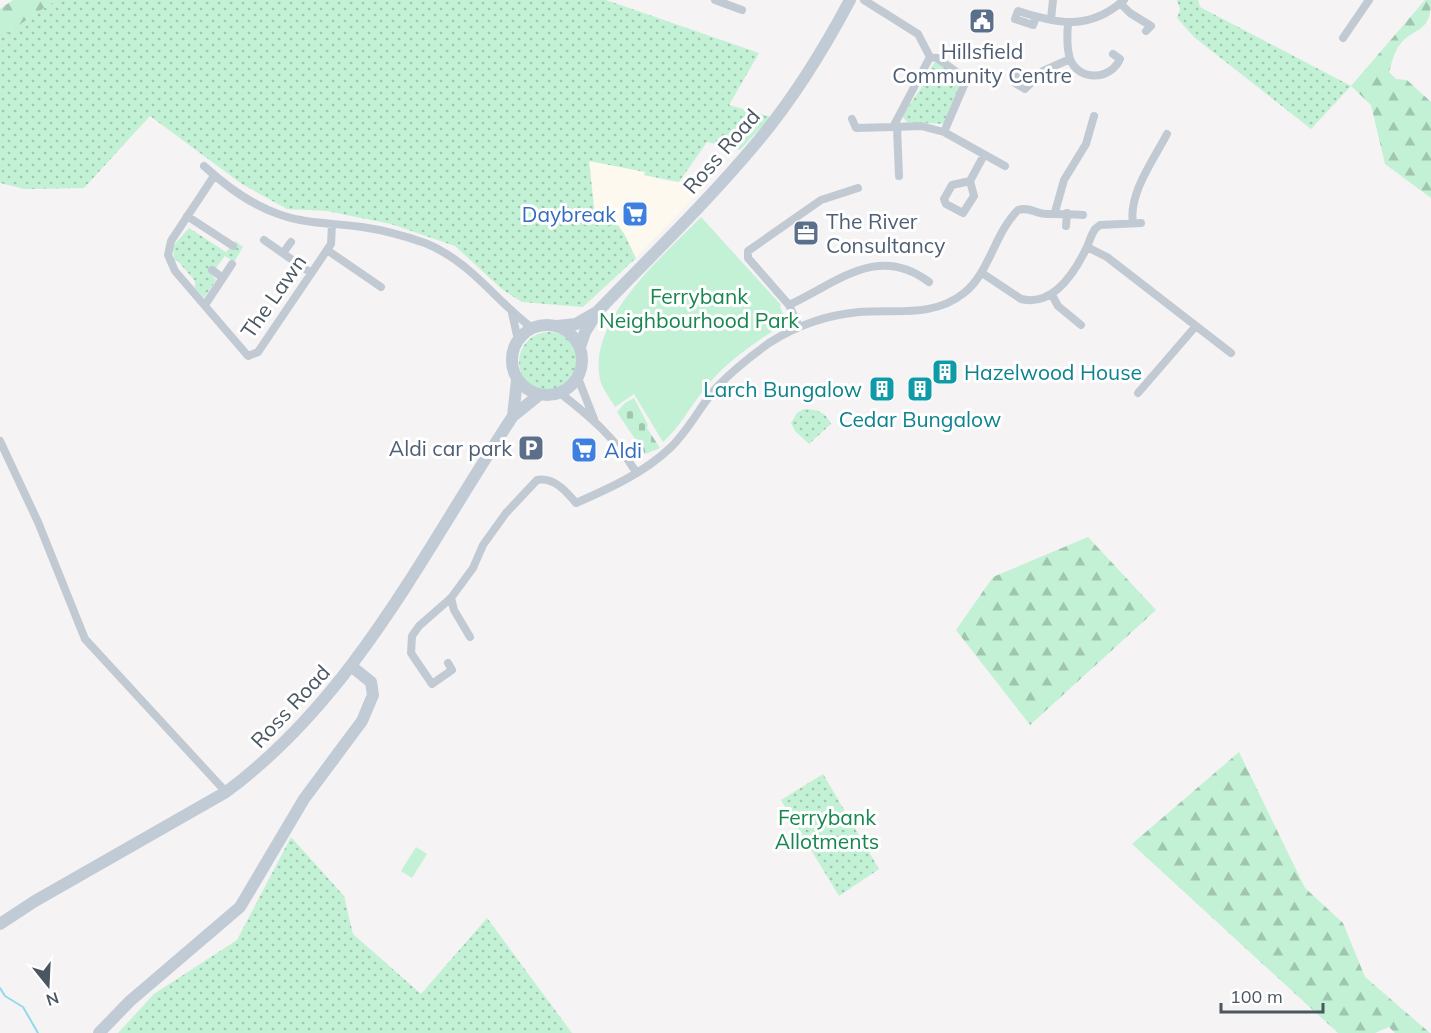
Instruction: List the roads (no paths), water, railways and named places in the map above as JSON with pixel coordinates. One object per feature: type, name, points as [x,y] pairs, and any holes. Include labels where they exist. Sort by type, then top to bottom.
[{"type":"main road","name":"Ross Road","points":[[598,311],[757,142],[804,77],[850,0]]},
{"type":"main road","points":[[513,416],[517,380],[511,360],[518,340],[532,328],[545,325],[576,324],[598,311]]},
{"type":"main road","points":[[580,348],[585,332],[598,311]]},
{"type":"main road","points":[[517,380],[528,390],[539,395],[560,393],[578,378],[582,360],[580,348],[571,335],[557,326]]},
{"type":"main road","points":[[513,416],[539,395]]},
{"type":"main road","name":"Ross Road","points":[[0,924],[63,885],[226,792],[252,773],[297,732],[351,666],[513,416]]},
{"type":"main road","points":[[99,1033],[130,1001],[240,907],[304,799],[362,721],[373,696],[373,688],[366,677],[351,666]]},
{"type":"street","points":[[864,0],[918,34],[930,57]]},
{"type":"street","points":[[1051,19],[1053,0]]},
{"type":"street","points":[[1343,38],[1369,0]]},
{"type":"street","points":[[718,1],[742,10]]},
{"type":"street","points":[[1036,17],[1068,24],[1089,20],[1122,2],[1130,13],[1145,20],[1151,26],[1146,32]]},
{"type":"street","points":[[1068,24],[1070,59],[1084,74],[1096,76],[1110,73],[1118,65],[1120,59],[1113,54]]},
{"type":"street","points":[[899,176],[895,127],[930,57]]},
{"type":"street","points":[[930,57],[937,58],[965,78],[965,83],[944,132]]},
{"type":"street","points":[[1016,72],[1015,83],[1026,89],[1043,71],[1070,59]]},
{"type":"street","points":[[1055,212],[1064,180],[1088,137],[1094,116]]},
{"type":"street","points":[[852,119],[856,128],[921,126],[944,132],[1005,166]]},
{"type":"street","points":[[1078,132],[1088,137]]},
{"type":"street","points":[[982,273],[1027,301],[1052,295],[1070,275],[1087,247],[1091,234],[1100,225],[1137,223],[1132,215],[1136,195],[1167,134]]},
{"type":"street","points":[[970,181],[984,155]]},
{"type":"street","points":[[204,166],[242,196],[282,216],[387,232],[425,244],[449,255],[488,286],[512,312],[532,328]]},
{"type":"street","name":"The Lawn","points":[[214,176],[171,241],[168,255],[175,271],[244,353],[251,356],[258,352],[327,250],[331,243],[332,224]]},
{"type":"street","points":[[799,327],[789,305],[753,266],[748,258],[748,251],[821,200],[858,188]]},
{"type":"street","points":[[448,663],[452,670],[432,684],[411,653],[410,640],[418,626],[452,598],[473,568],[483,545],[506,513],[532,484],[543,479],[557,484],[576,503],[636,472],[675,444],[716,388],[765,347],[799,327],[829,317],[857,312],[928,311],[962,294],[982,273],[1018,210],[1029,209],[1045,215],[1055,212],[1083,215]]},
{"type":"street","points":[[1065,226],[1067,213]]},
{"type":"street","points":[[187,216],[233,246]]},
{"type":"street","points":[[264,240],[311,273]]},
{"type":"street","points":[[283,253],[291,242]]},
{"type":"street","points":[[1087,247],[1107,257],[1231,353]]},
{"type":"street","points":[[327,250],[381,287]]},
{"type":"street","points":[[205,305],[232,264]]},
{"type":"street","points":[[789,305],[854,271],[876,265],[896,265],[929,282]]},
{"type":"street","points":[[212,270],[223,278]]},
{"type":"street","points":[[1052,295],[1059,306],[1081,324]]},
{"type":"street","points":[[512,312],[518,340]]},
{"type":"street","points":[[1138,393],[1195,327]]},
{"type":"street","points":[[578,378],[594,419]]},
{"type":"street","points":[[560,393],[594,419],[617,442],[636,472]]},
{"type":"street","points":[[0,441],[38,522],[85,639],[226,792]]},
{"type":"street","points":[[452,598],[454,610],[470,638]]},
{"type":"waterway","points":[[0,988],[5,996],[23,1007],[38,1033]]},
{"type":"place","name":"Hillsfield Community Centre","points":[[982,21]]},
{"type":"place","name":"Daybreak","points":[[635,214]]},
{"type":"place","name":"The River Consultancy","points":[[806,233]]},
{"type":"place","name":"Hazelwood House","points":[[945,372]]},
{"type":"place","name":"Larch Bungalow","points":[[882,389]]},
{"type":"place","name":"Cedar Bungalow","points":[[920,389]]},
{"type":"place","name":"Aldi car park","points":[[531,448]]},
{"type":"place","name":"Aldi","points":[[584,450]]},
{"type":"park label","name":"Ferrybank Neighbourhood Park","points":[[699,308]]},
{"type":"park label","name":"Ferrybank Allotments","points":[[827,829]]}]
